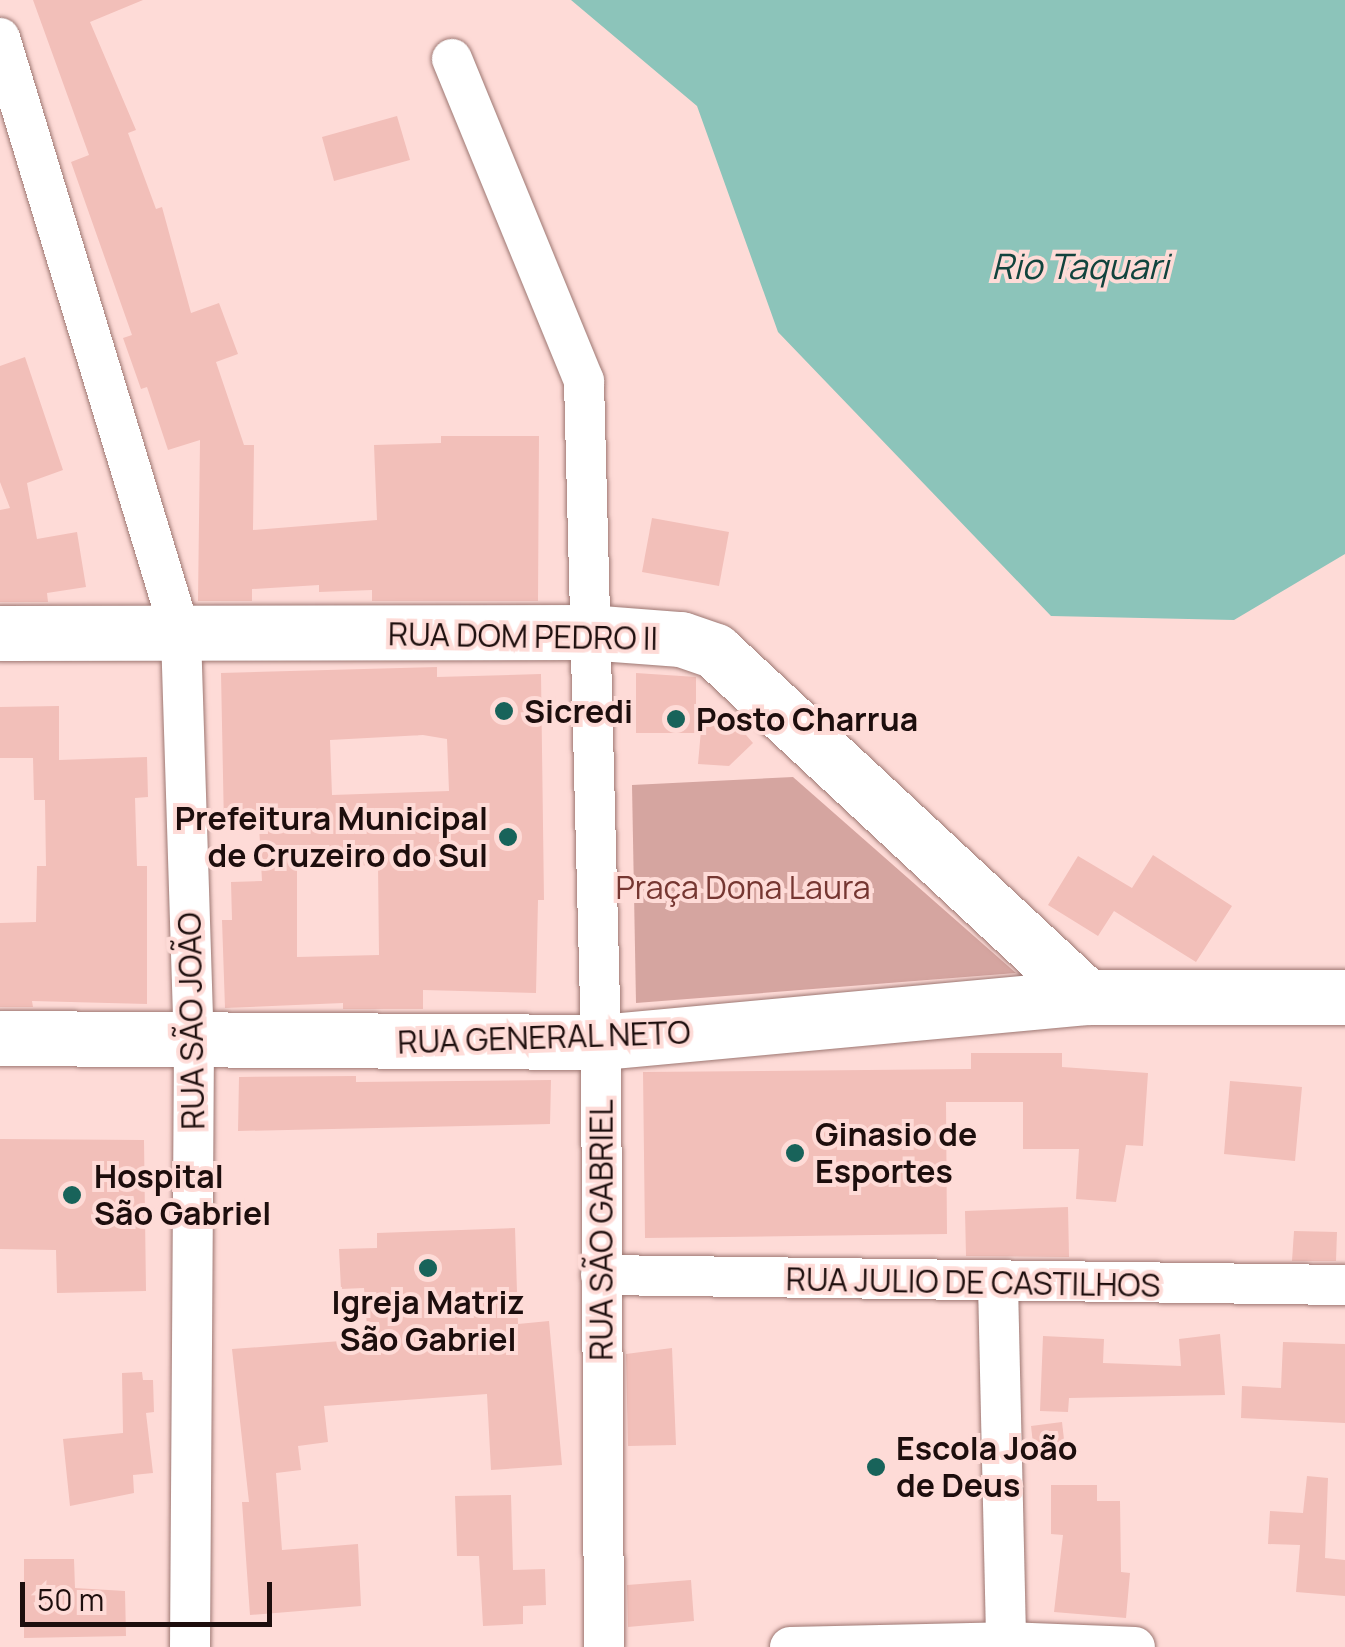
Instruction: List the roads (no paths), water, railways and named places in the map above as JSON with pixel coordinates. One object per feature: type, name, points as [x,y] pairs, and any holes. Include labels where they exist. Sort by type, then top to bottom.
[{"type":"main road","name":"RUA DOM PEDRO II","points":[[0,633],[587,632],[681,640],[715,650],[1087,998]]},
{"type":"main road","name":"RUA GENERAL NETO","points":[[0,1038],[194,1044],[602,1042],[1087,998],[1345,997]]},
{"type":"street","name":"RUA SÃO JOÃO","points":[[0,38],[180,635],[194,1044],[190,1647]]},
{"type":"street","name":"RUA SÃO GABRIEL","points":[[452,59],[584,381],[587,632],[602,1042],[604,1647]]},
{"type":"street","name":"RUA JULIO DE CASTILHOS","points":[[600,1275],[998,1284],[1345,1285]]},
{"type":"street","points":[[998,1284],[1006,1644]]},
{"type":"street","points":[[790,1647],[1135,1647]]},
{"type":"water","name":"Rio Taquari","points":[[571,0],[1345,0],[1345,554],[1234,620],[1051,616],[778,332],[697,106]]},
{"type":"place","name":"Sicredi","points":[[504,711]]},
{"type":"place","name":"Posto Charrua","points":[[676,719]]},
{"type":"place","name":"Prefeitura Municipal de Cruzeiro do Sul","points":[[508,837]]},
{"type":"place","name":"Ginasio de Esportes","points":[[795,1153]]},
{"type":"place","name":"Hospital São Gabriel","points":[[72,1195]]},
{"type":"place","name":"Igreja Matriz São Gabriel","points":[[428,1268]]},
{"type":"place","name":"Escola João de Deus","points":[[876,1467]]},
{"type":"park label","name":"Praça Dona Laura","points":[[743,887]]}]
